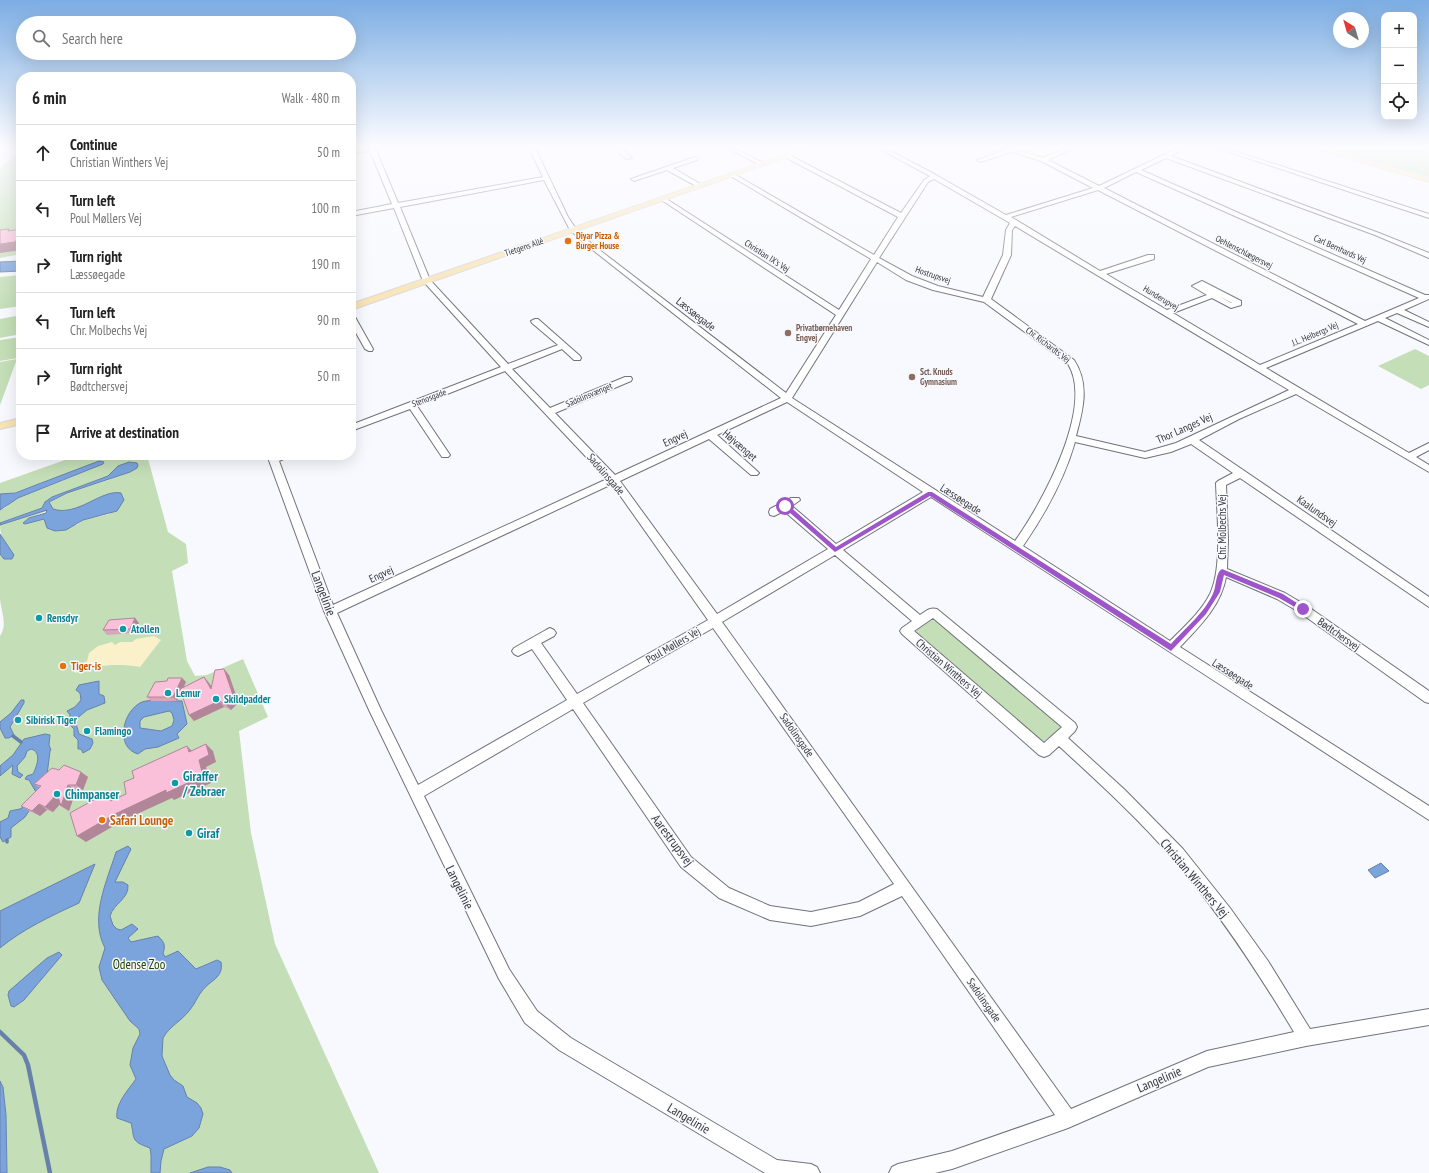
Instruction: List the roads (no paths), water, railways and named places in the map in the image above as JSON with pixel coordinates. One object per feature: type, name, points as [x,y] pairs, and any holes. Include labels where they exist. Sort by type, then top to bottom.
[{"type":"main road","name":"Tietgens Allé","points":[[356,305],[652,203]]},
{"type":"main road","points":[[0,426],[16,422]]},
{"type":"street","points":[[356,213],[409,203]]},
{"type":"street","name":"Læssøegade","points":[[558,203],[573,230],[591,246],[787,399],[930,493],[1429,814]]},
{"type":"street","name":"Christian IX's Vej","points":[[669,203],[841,314]]},
{"type":"street","name":"Hostrupsvej","points":[[780,203],[922,284],[987,300]]},
{"type":"street","points":[[877,203],[902,216]]},
{"type":"street","points":[[787,399],[877,259],[911,203]]},
{"type":"street","name":"Hunderupvej","points":[[980,203],[1429,469]]},
{"type":"street","points":[[1005,217],[1051,203]]},
{"type":"street","name":"Oehlenschlægersvej","points":[[1128,203],[1365,324]]},
{"type":"street","name":"Carl Bernhards Vej","points":[[1209,203],[1424,299]]},
{"type":"street","points":[[1292,203],[1377,234],[1429,256]]},
{"type":"street","points":[[1388,203],[1429,216]]},
{"type":"street","name":"Sadolinsgade","points":[[397,205],[427,281],[507,368],[614,480],[1068,1119]]},
{"type":"street","points":[[987,300],[1007,254],[1010,230],[1013,224],[1016,223]]},
{"type":"street","points":[[1100,273],[1151,257]]},
{"type":"street","points":[[1167,313],[1216,294]]},
{"type":"street","points":[[1424,299],[1429,306]]},
{"type":"street","name":"J.L. Heibergs Vej","points":[[1260,368],[1424,299]]},
{"type":"street","name":"Chr. Richardts Vej","points":[[987,300],[1063,355],[1076,369],[1081,385],[1072,438],[1057,478],[1039,513],[1016,548]]},
{"type":"street","points":[[1398,310],[1429,325]]},
{"type":"street","points":[[1378,318],[1429,343]]},
{"type":"street","points":[[536,321],[577,358]]},
{"type":"street","points":[[356,326],[369,349]]},
{"type":"street","points":[[507,368],[563,346]]},
{"type":"street","name":"Stenosgade","points":[[356,426],[507,368]]},
{"type":"street","name":"Sadolinsvænget","points":[[549,412],[628,379]]},
{"type":"street","name":"Thor Langes Vej","points":[[1072,438],[1145,455],[1160,452],[1296,390]]},
{"type":"street","name":"Engvej","points":[[330,611],[787,399]]},
{"type":"street","points":[[411,404],[445,455]]},
{"type":"street","name":"Højvænget","points":[[711,435],[754,473]]},
{"type":"street","name":"Kaalundsvej","points":[[1191,439],[1429,603]]},
{"type":"street","points":[[1409,457],[1429,446]]},
{"type":"street","name":"Langelinie","points":[[278,460],[330,611],[415,794],[504,974],[531,1016],[565,1044],[775,1169],[811,1173]]},
{"type":"street","name":"Chr. Molbechs Vej","points":[[1171,648],[1204,612],[1216,592],[1222,571],[1221,483],[1241,473]]},
{"type":"street","name":"Poul Møllers Vej","points":[[415,794],[715,621],[930,493]]},
{"type":"street","points":[[774,512],[795,500]]},
{"type":"street","name":"Christian Winthers Vej","points":[[785,506],[920,621]]},
{"type":"street","name":"Bødtchersvej","points":[[1222,571],[1281,596],[1303,609],[1429,698]]},
{"type":"street","name":"Christian Winthers Vej","points":[[933,612],[1071,727],[1059,738],[1044,751],[906,631],[933,612]]},
{"type":"street","points":[[518,651],[550,633]]},
{"type":"street","name":"Aarestrupsvej","points":[[534,642],[686,862],[724,893],[770,913],[811,919],[860,909],[904,887]]},
{"type":"street","name":"Christian Winthers Vej","points":[[1059,738],[1120,794],[1178,854],[1225,913],[1263,966],[1306,1038]]},
{"type":"street","name":"Langelinie","points":[[898,1173],[952,1160],[1068,1119],[1207,1058],[1306,1038],[1429,1017]]},
{"type":"water","points":[[16,261],[16,271],[0,272],[0,262]]},
{"type":"water","points":[[99,461],[104,462],[103,464],[18,498],[0,510],[0,494],[15,493]]},
{"type":"water","points":[[129,462],[137,463],[137,468],[130,472],[67,493],[49,502],[53,509],[71,509],[105,495],[121,493],[124,500],[117,511],[83,520],[66,530],[55,531],[47,528],[44,519],[25,524],[23,523],[29,518],[46,513],[47,510],[0,525],[0,523],[42,508],[45,502],[52,497],[108,476],[118,466]]},
{"type":"water","points":[[0,534],[14,555],[12,559],[4,559],[0,554]]},
{"type":"water","points":[[99,681],[99,694],[104,696],[105,703],[87,710],[75,720],[79,734],[92,739],[93,743],[90,749],[83,753],[81,749],[78,749],[78,740],[74,736],[74,729],[69,724],[70,715],[67,711],[75,707],[81,700],[80,693],[76,690],[79,685]]},
{"type":"water","points":[[21,700],[24,700],[24,703],[10,727],[14,735],[9,738],[5,738],[0,728],[0,722],[11,713]]},
{"type":"water","points":[[146,701],[182,701],[187,724],[177,734],[179,738],[158,747],[145,749],[138,754],[131,750],[126,744],[124,728],[126,720],[135,706]],"holes":[[[169,711],[172,713],[174,720],[172,726],[161,731],[140,728],[140,721],[144,717]]]},
{"type":"water","points":[[45,734],[50,735],[49,745],[51,750],[47,775],[29,811],[25,817],[11,828],[11,837],[3,842],[0,837],[0,822],[8,818],[10,811],[20,809],[28,804],[36,792],[29,780],[25,779],[27,776],[33,774],[38,756],[37,753],[31,749],[27,751],[25,757],[17,766],[18,772],[23,775],[20,778],[12,774],[13,765],[0,776],[0,766],[13,755],[24,739]]},
{"type":"water","points":[[128,846],[131,849],[115,882],[123,882],[128,885],[128,890],[124,898],[110,916],[113,925],[117,929],[121,930],[132,924],[138,929],[128,938],[131,942],[158,936],[164,944],[163,953],[165,957],[178,951],[196,969],[217,960],[221,962],[220,972],[216,978],[205,987],[189,1011],[168,1031],[163,1038],[162,1056],[170,1075],[174,1080],[183,1086],[187,1097],[197,1103],[203,1114],[199,1128],[192,1136],[164,1149],[160,1173],[151,1173],[150,1148],[134,1139],[131,1123],[117,1118],[120,1102],[136,1079],[130,1065],[133,1048],[140,1034],[139,1029],[130,1021],[102,980],[99,967],[105,948],[99,924],[99,912],[104,887],[116,852]]},
{"type":"water","points":[[1381,863],[1389,871],[1375,878],[1368,870]]},
{"type":"water","points":[[95,864],[79,903],[28,929],[0,948],[0,911]]},
{"type":"water","points":[[59,952],[62,955],[24,1000],[14,1007],[11,1006],[8,995],[9,991],[47,958]]},
{"type":"water","points":[[0,1081],[3,1087],[6,1115],[7,1173],[0,1173]]},
{"type":"water","points":[[208,1167],[220,1167],[230,1170],[232,1173],[190,1173]]},
{"type":"waterway","points":[[13,736],[21,742]]},
{"type":"waterway","points":[[0,1032],[24,1055],[28,1065],[50,1173]]},
{"type":"place","name":"Diyar Pizza & Burger House","points":[[568,241]]},
{"type":"place","name":"Privatbørnehaven Engvej","points":[[788,333]]},
{"type":"place","name":"Sct. Knuds Gymnasium","points":[[912,377]]},
{"type":"place","name":"Rensdyr","points":[[39,618]]},
{"type":"place","name":"Atollen","points":[[123,629]]},
{"type":"place","name":"Tiger-is","points":[[63,666]]},
{"type":"place","name":"Lemur","points":[[168,693]]},
{"type":"place","name":"Skildpadder","points":[[216,699]]},
{"type":"place","name":"Sibirisk Tiger","points":[[18,720]]},
{"type":"place","name":"Flamingo","points":[[87,731]]},
{"type":"place","name":"Giraffer / Zebraer","points":[[175,783]]},
{"type":"place","name":"Chimpanser","points":[[57,794]]},
{"type":"place","name":"Safari Lounge","points":[[102,820]]},
{"type":"place","name":"Giraf","points":[[189,833]]},
{"type":"park label","name":"Odense Zoo","points":[[139,964]]}]
